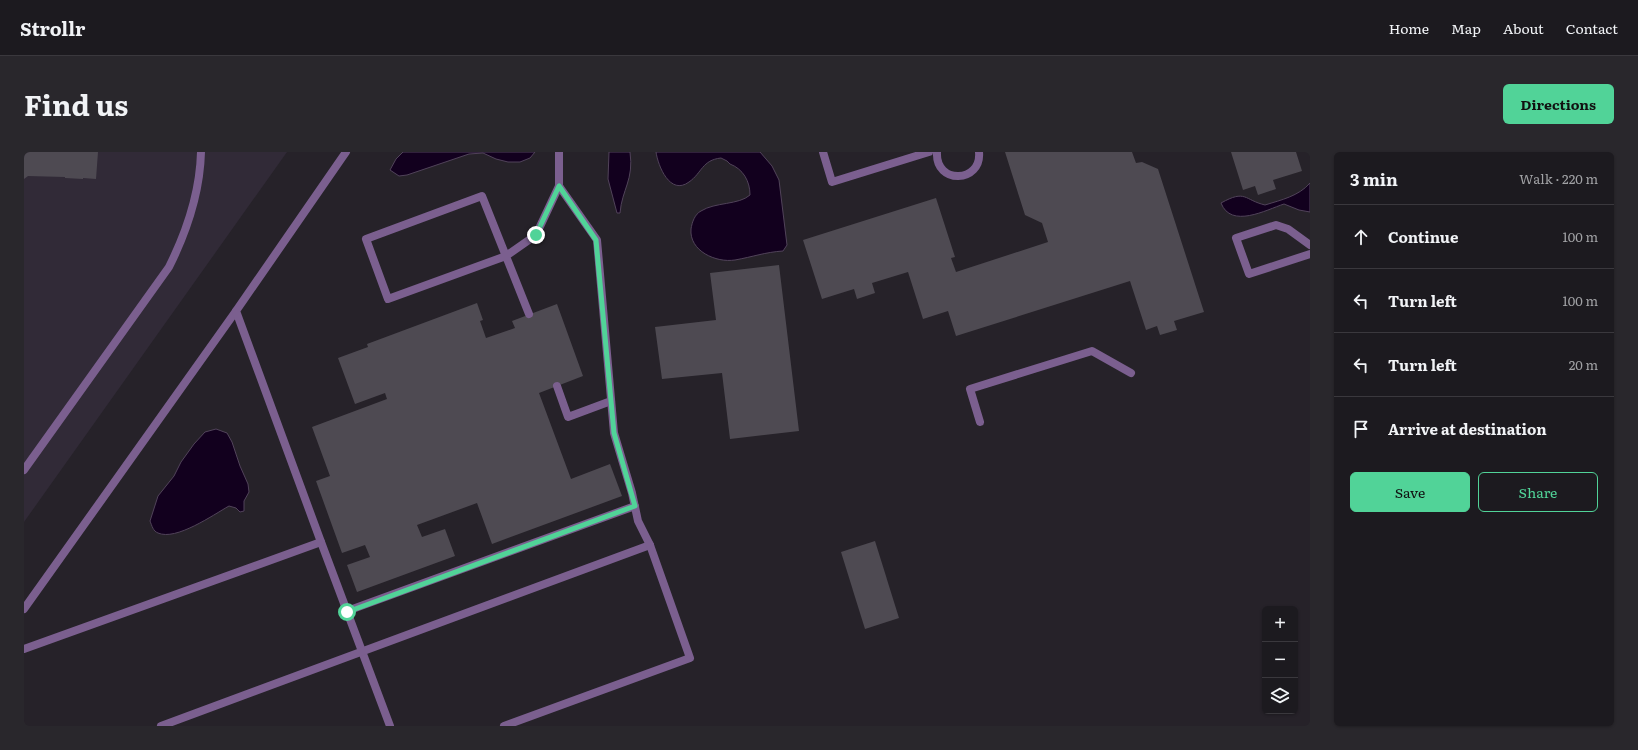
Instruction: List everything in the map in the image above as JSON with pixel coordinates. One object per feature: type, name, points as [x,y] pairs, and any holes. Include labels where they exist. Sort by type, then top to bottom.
[{"type":"lane","points":[[24,470],[169,266],[181,242],[198,188],[201,152]]},
{"type":"lane","points":[[24,609],[236,311],[346,152]]},
{"type":"lane","points":[[529,314],[506,256],[482,196],[366,239],[388,299],[506,256],[536,235],[559,186],[559,152]]},
{"type":"lane","points":[[823,152],[832,182],[929,152]]},
{"type":"lane","points":[[937,152],[937,158],[942,169],[951,175],[960,176],[968,174],[974,168],[978,161],[979,152]]},
{"type":"lane","points":[[504,726],[690,658],[650,545],[638,521],[614,433],[596,240],[559,186]]},
{"type":"lane","points":[[1310,246],[1288,229],[1276,225],[1236,238],[1249,274],[1310,254]]},
{"type":"lane","points":[[236,311],[390,726]]},
{"type":"lane","points":[[980,422],[970,388],[1092,351],[1131,373]]},
{"type":"lane","points":[[557,386],[568,417],[611,401]]},
{"type":"lane","points":[[347,612],[635,506]]},
{"type":"lane","points":[[24,649],[321,542]]},
{"type":"lane","points":[[161,726],[650,545]]},
{"type":"shaded area","points":[[24,152],[287,152],[24,522]]},
{"type":"shaded area","points":[[403,152],[535,152],[530,158],[520,162],[508,162],[496,159],[483,153],[469,154],[407,175],[399,176],[390,170],[396,159]]},
{"type":"shaded area","points":[[609,152],[630,152],[631,162],[629,177],[620,213],[617,213],[608,179]]},
{"type":"shaded area","points":[[656,152],[760,152],[772,166],[779,180],[787,245],[783,251],[765,253],[735,260],[720,260],[705,254],[694,244],[692,237],[691,226],[695,216],[707,208],[740,200],[750,195],[747,180],[739,169],[721,158],[710,161],[706,164],[689,182],[682,185],[676,185],[666,178],[659,165]]},
{"type":"shaded area","points":[[1310,183],[1310,212],[1299,210],[1284,204],[1250,216],[1241,216],[1233,215],[1226,211],[1221,203],[1240,196],[1265,205],[1295,194]]},
{"type":"shaded area","points":[[216,429],[227,433],[248,484],[249,492],[244,501],[244,511],[240,512],[236,508],[229,506],[204,521],[184,530],[166,535],[156,532],[150,521],[158,496],[174,476],[181,462],[194,444],[205,432]]},
{"type":"building","points":[[24,152],[98,152],[96,179],[28,176],[24,179]]},
{"type":"building","points":[[1005,152],[1132,152],[1136,163],[1142,162],[1158,169],[1204,312],[1174,321],[1177,330],[1160,335],[1157,326],[1146,330],[1130,281],[956,336],[948,311],[923,319],[908,272],[872,283],[875,293],[857,299],[854,289],[822,299],[803,240],[936,198],[955,257],[951,258],[956,272],[1048,242],[1042,223],[1025,215]]},
{"type":"building","points":[[1231,152],[1296,152],[1302,171],[1273,180],[1276,189],[1258,195],[1255,186],[1243,190]]},
{"type":"building","points":[[779,265],[799,431],[730,439],[722,373],[662,379],[655,327],[716,320],[710,273]]},
{"type":"building","points":[[477,303],[483,320],[480,321],[486,338],[515,328],[512,321],[557,304],[583,376],[539,393],[571,479],[610,464],[622,496],[492,544],[477,503],[417,525],[422,537],[445,529],[455,556],[357,592],[347,565],[370,557],[365,545],[342,553],[316,481],[330,476],[312,427],[387,399],[385,393],[355,404],[338,358],[368,347],[367,344]]},
{"type":"building","points":[[875,541],[899,618],[865,629],[841,552]]},
{"type":"route","points":[[347,612],[635,506],[614,433],[596,240],[559,186],[536,235]]}]
